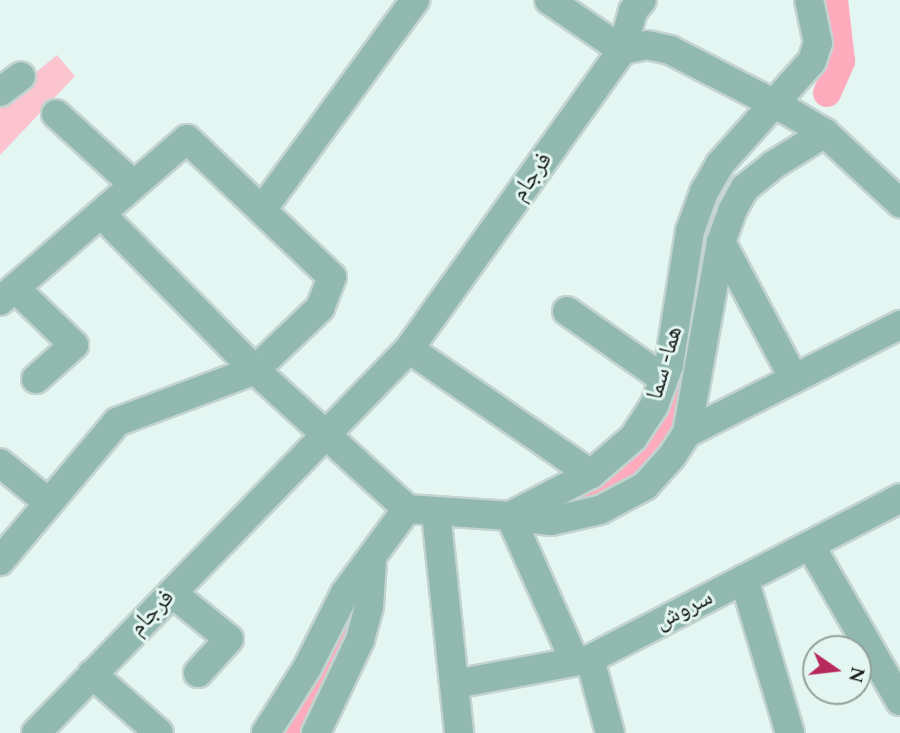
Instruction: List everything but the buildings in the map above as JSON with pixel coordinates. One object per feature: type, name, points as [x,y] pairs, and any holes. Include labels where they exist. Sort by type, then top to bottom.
[{"type":"street","points":[[262,210],[415,0]]},
{"type":"street","points":[[548,0],[622,51],[647,45],[670,50],[782,107],[821,131],[900,203]]},
{"type":"street","name":"فرجام","points":[[36,733],[409,349],[622,51],[633,10],[642,0]]},
{"type":"street","name":"هما- سما","points":[[407,509],[510,516],[591,474],[633,438],[654,406],[664,379],[677,326],[690,231],[704,192],[720,164],[782,107],[812,61],[818,43],[809,0]]},
{"type":"street","points":[[56,114],[134,185]]},
{"type":"street","points":[[687,433],[721,242],[746,188],[821,131]]},
{"type":"street","points":[[0,561],[117,422],[256,370],[320,308],[332,277],[187,139],[7,294],[74,345],[36,379]]},
{"type":"street","points":[[100,214],[256,370],[407,509],[387,531],[372,561],[345,593],[307,668],[266,733]]},
{"type":"street","points":[[721,242],[794,379]]},
{"type":"street","points":[[567,311],[664,379]]},
{"type":"street","points":[[510,516],[551,521],[600,510],[645,486],[687,433],[900,325]]},
{"type":"street","points":[[409,349],[591,474]]},
{"type":"street","points":[[0,463],[49,503]]},
{"type":"street","name":"سروش","points":[[455,684],[582,660],[900,498]]},
{"type":"street","points":[[436,513],[459,733]]},
{"type":"street","points":[[510,516],[582,660],[610,733]]},
{"type":"street","points":[[810,545],[900,701]]},
{"type":"street","points":[[316,733],[360,640],[369,606],[372,561]]},
{"type":"street","points":[[744,579],[790,733]]},
{"type":"street","points":[[172,593],[229,639],[198,673]]},
{"type":"street","points":[[92,674],[159,733]]},
{"type":"shaded area","points":[[57,55],[75,76],[0,155],[0,102]]},
{"type":"waterway","points":[[827,93],[841,61],[834,0]]},
{"type":"waterway","points":[[545,511],[623,487],[653,454],[676,412],[712,228]]},
{"type":"waterway","points":[[285,733],[326,673],[357,604]]}]
